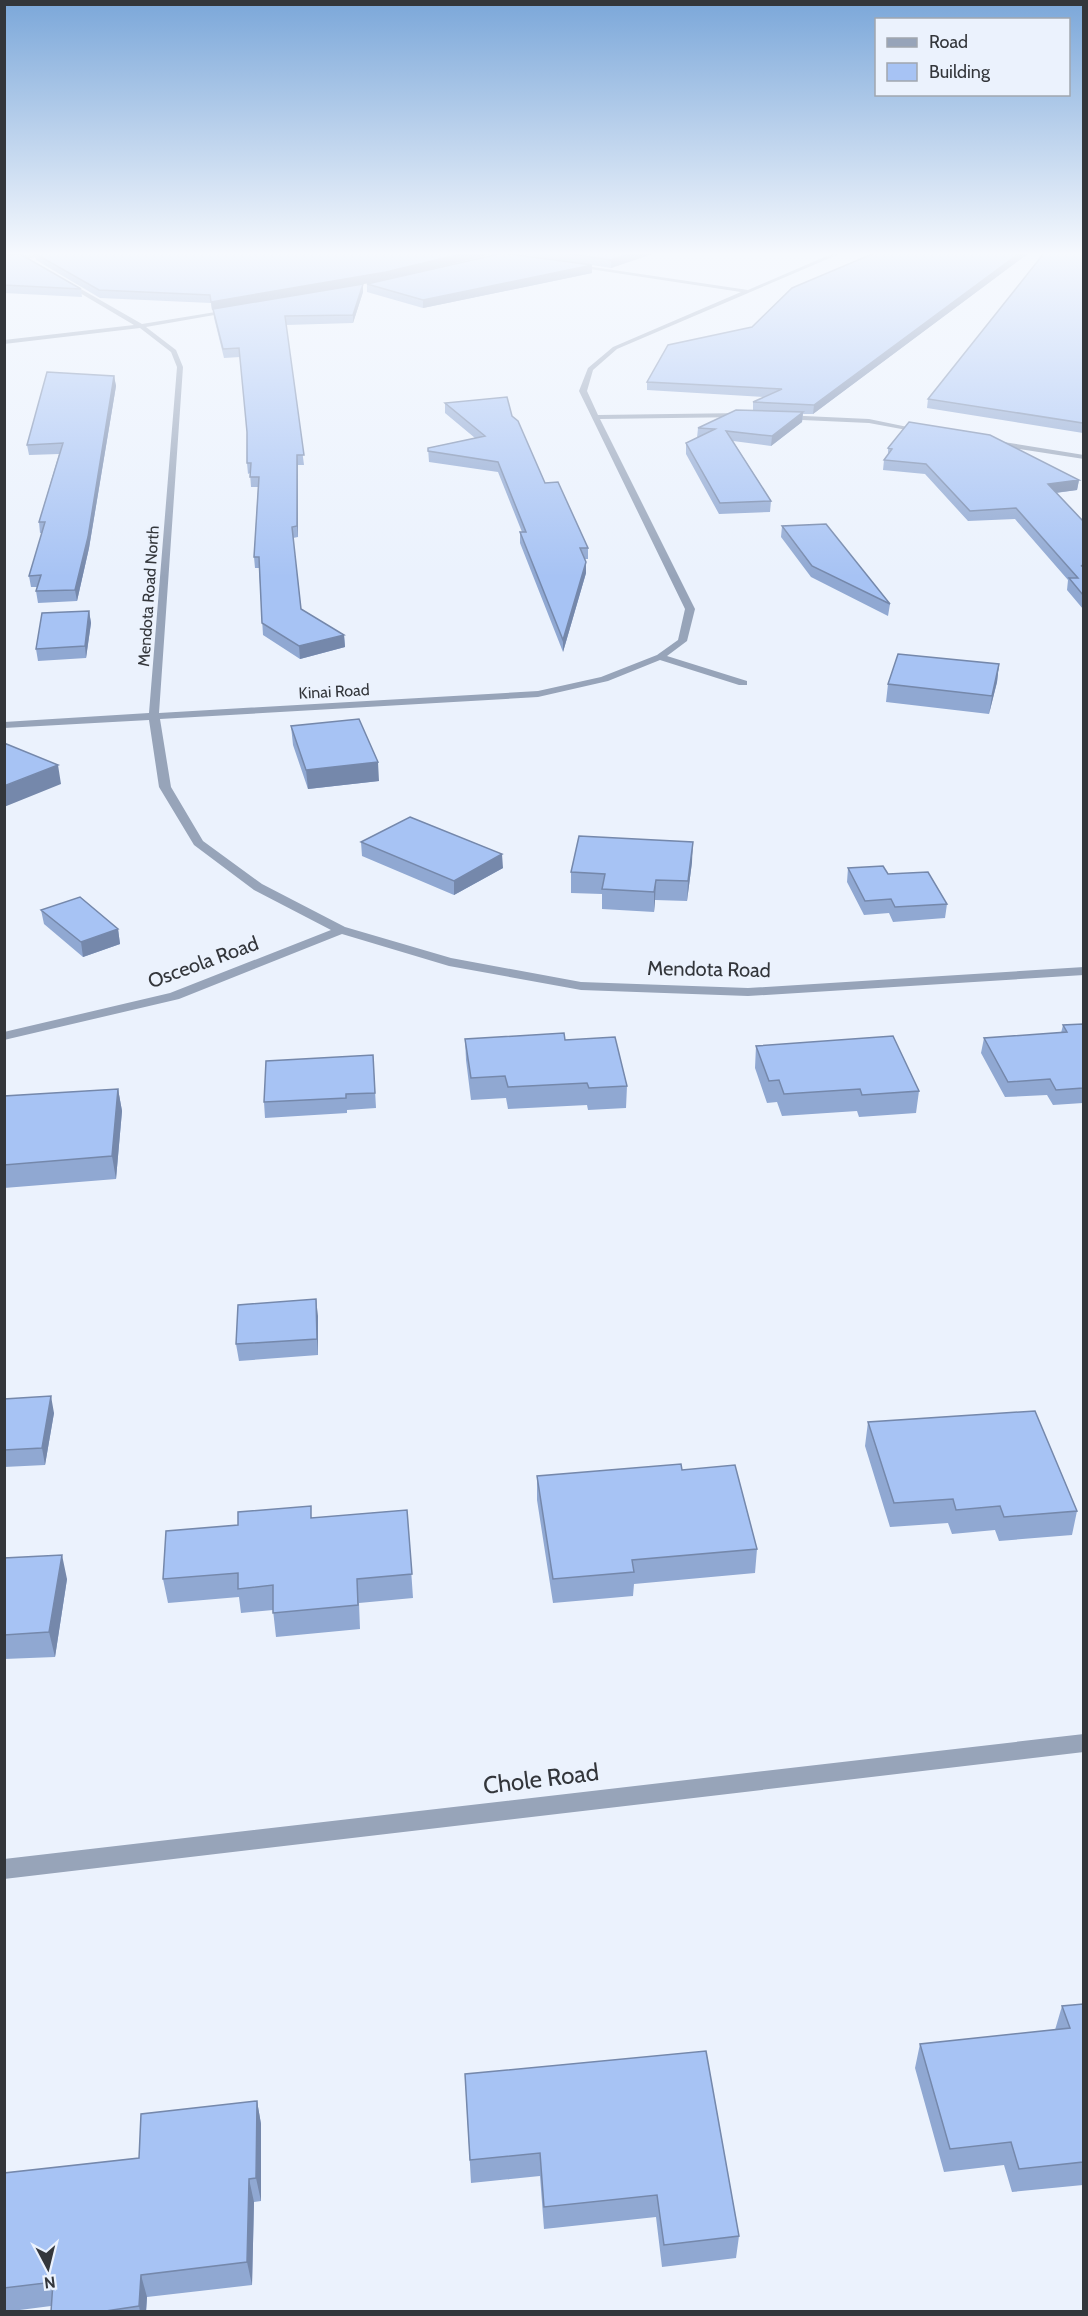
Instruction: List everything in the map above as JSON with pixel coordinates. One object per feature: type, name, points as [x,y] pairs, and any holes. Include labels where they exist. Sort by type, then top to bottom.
[{"type":"street","name":"Mendota Road North","points":[[177,360],[180,367],[154,717],[165,787],[198,843],[258,887],[341,930]]},
{"type":"street","name":"Kinai Road","points":[[4,725],[538,694],[604,680],[660,657],[682,641],[690,609],[583,392],[590,369],[601,360]]},
{"type":"street","points":[[597,417],[754,416]]},
{"type":"street","points":[[777,417],[869,422],[938,433]]},
{"type":"street","points":[[984,441],[1083,458]]},
{"type":"street","points":[[660,657],[743,683]]},
{"type":"street","name":"Mendota Road","points":[[341,930],[449,962],[581,986],[748,992],[1083,971]]},
{"type":"street","name":"Osceola Road","points":[[4,1036],[174,996],[341,930]]},
{"type":"street","name":"Chole Road","points":[[4,1869],[1083,1743]]},
{"type":"building","points":[[240,360],[291,360],[304,455],[297,455],[297,526],[292,527],[301,609],[344,635],[299,646],[262,623],[259,557],[254,557],[259,477],[250,477],[251,463],[247,463],[247,432]]},
{"type":"building","points":[[659,360],[875,360],[814,405],[753,402],[782,389],[647,382]]},
{"type":"building","points":[[959,360],[1083,360],[1083,423],[928,399]]},
{"type":"building","points":[[47,372],[114,376],[88,537],[75,590],[36,591],[41,575],[29,576],[45,522],[39,522],[63,443],[27,445]]},
{"type":"building","points":[[507,397],[512,416],[518,421],[545,483],[558,482],[588,548],[580,548],[586,562],[563,640],[520,532],[526,532],[498,462],[428,451],[428,448],[485,436],[445,403]]},
{"type":"building","points":[[736,410],[803,412],[772,436],[726,431],[771,501],[720,503],[686,443],[715,429],[698,428]]},
{"type":"building","points":[[909,422],[990,435],[1079,480],[1048,484],[1083,521],[1083,565],[1081,566],[1083,566],[1083,595],[1069,578],[1078,578],[1016,508],[970,511],[926,464],[884,460],[892,449],[888,448]]},
{"type":"building","points":[[826,524],[890,604],[812,566],[782,526]]},
{"type":"building","points":[[89,611],[85,646],[36,649],[42,613]]},
{"type":"building","points":[[898,654],[999,664],[992,696],[888,684]]},
{"type":"building","points":[[359,719],[378,762],[306,770],[291,726]]},
{"type":"building","points":[[4,743],[58,765],[4,786]]},
{"type":"building","points":[[410,817],[502,854],[454,881],[361,842]]},
{"type":"building","points":[[579,836],[693,842],[688,881],[656,880],[654,892],[602,889],[605,874],[571,872]]},
{"type":"building","points":[[883,866],[888,874],[928,872],[947,904],[895,907],[891,899],[865,901],[848,868]]},
{"type":"building","points":[[80,897],[118,929],[81,942],[41,910]]},
{"type":"building","points":[[1083,1024],[1083,1088],[1056,1090],[1050,1079],[1008,1082],[984,1038],[1067,1032],[1063,1025]]},
{"type":"building","points":[[564,1033],[565,1040],[615,1037],[627,1086],[589,1088],[587,1083],[508,1087],[505,1076],[471,1078],[465,1039]]},
{"type":"building","points":[[893,1036],[919,1091],[862,1095],[860,1089],[784,1094],[779,1080],[769,1081],[756,1046]]},
{"type":"building","points":[[373,1055],[375,1093],[346,1094],[346,1098],[264,1102],[266,1061]]},
{"type":"building","points":[[118,1089],[112,1156],[4,1165],[4,1096]]},
{"type":"building","points":[[316,1299],[317,1339],[236,1344],[238,1305]]},
{"type":"building","points":[[51,1396],[42,1448],[4,1450],[4,1399]]},
{"type":"building","points":[[1035,1411],[1077,1511],[1004,1517],[1000,1506],[956,1510],[953,1499],[894,1503],[868,1422]]},
{"type":"building","points":[[681,1464],[682,1470],[735,1465],[757,1549],[632,1560],[634,1572],[553,1579],[537,1476]]},
{"type":"building","points":[[311,1506],[311,1518],[407,1510],[412,1574],[357,1579],[358,1605],[273,1613],[273,1585],[238,1589],[238,1573],[163,1579],[166,1531],[238,1525],[238,1512]]},
{"type":"building","points":[[62,1555],[49,1632],[4,1635],[4,1558]]},
{"type":"building","points":[[1083,2004],[1083,2162],[1019,2169],[1011,2142],[950,2149],[920,2044],[1070,2028],[1062,2006]]},
{"type":"building","points":[[706,2051],[739,2236],[664,2245],[657,2195],[544,2207],[540,2153],[470,2160],[465,2074]]},
{"type":"building","points":[[257,2101],[256,2178],[249,2179],[247,2262],[141,2275],[139,2306],[99,2312],[51,2312],[53,2282],[4,2288],[4,2173],[139,2158],[141,2114]]}]
